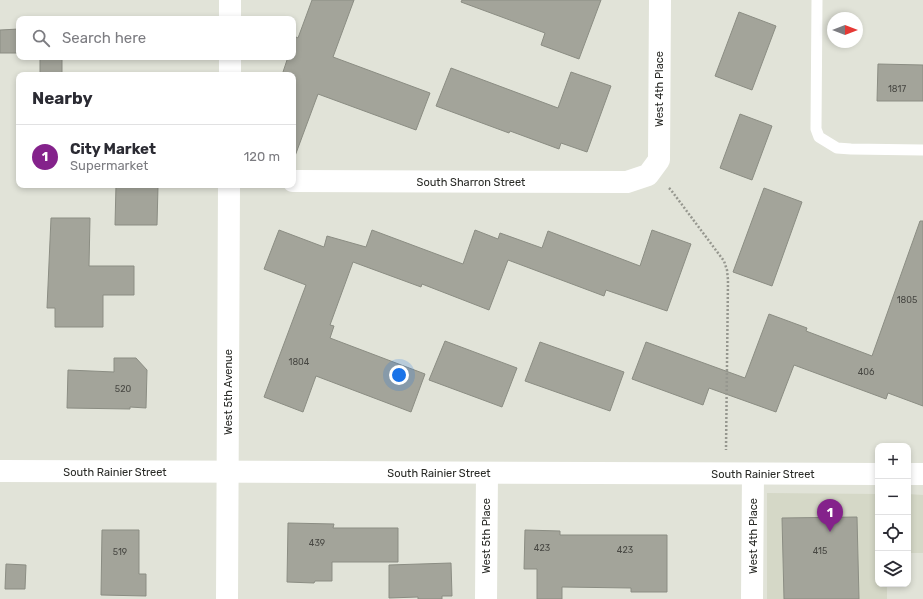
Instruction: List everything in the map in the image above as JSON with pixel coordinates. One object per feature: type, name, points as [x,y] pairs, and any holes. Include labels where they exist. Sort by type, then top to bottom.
[{"type":"street","points":[[230,0],[230,16]]},
{"type":"street","name":"West 4th Place","points":[[648,175],[659,160],[660,0]]},
{"type":"street","points":[[230,60],[230,72]]},
{"type":"street","name":"South Sharron Street","points":[[296,181],[627,182],[648,175]]},
{"type":"street","name":"West 5th Avenue","points":[[227,599],[229,188]]},
{"type":"street","name":"South Rainier Street","points":[[0,471],[875,474]]},
{"type":"street","name":"West 5th Place","points":[[486,599],[487,473]]},
{"type":"street","name":"West 4th Place","points":[[752,599],[753,474]]},
{"type":"street","points":[[911,474],[923,474]]},
{"type":"lane","points":[[817,0],[816,129],[819,137],[837,148],[923,150]]},
{"type":"path","points":[[648,175],[672,190],[724,261],[727,270],[725,474]]},
{"type":"shaded area","points":[[767,493],[875,494],[875,587],[887,587],[887,599],[767,599]]},
{"type":"shaded area","points":[[911,494],[923,495],[923,553],[911,553]]},
{"type":"building","points":[[312,0],[354,0],[333,57],[430,93],[416,130],[318,94],[296,153],[296,72],[283,72],[287,60],[296,60],[296,37],[298,38]]},
{"type":"building","points":[[462,0],[601,0],[579,59],[541,45],[545,33],[461,2]]},
{"type":"building","points":[[739,12],[776,26],[752,90],[715,76]]},
{"type":"building","points":[[16,29],[16,53],[0,53],[0,30]]},
{"type":"building","points":[[40,60],[62,60],[62,72],[40,72]]},
{"type":"building","points":[[878,64],[923,65],[923,101],[877,101]]},
{"type":"building","points":[[451,68],[558,108],[571,72],[611,86],[587,152],[561,143],[559,149],[510,131],[509,133],[436,106]]},
{"type":"building","points":[[740,114],[772,126],[752,180],[720,168]]},
{"type":"building","points":[[116,188],[158,188],[157,225],[115,225]]},
{"type":"building","points":[[764,188],[802,202],[772,286],[733,272]]},
{"type":"building","points":[[51,218],[90,218],[89,266],[134,266],[134,295],[103,295],[103,327],[55,327],[55,308],[47,308]]},
{"type":"building","points":[[920,221],[923,221],[923,406],[888,393],[886,399],[794,365],[776,412],[709,388],[703,405],[632,379],[646,342],[745,378],[769,314],[807,328],[806,331],[872,356]]},
{"type":"building","points":[[279,230],[324,247],[327,236],[366,247],[372,230],[463,264],[475,230],[498,239],[500,233],[542,248],[548,231],[640,266],[652,230],[691,244],[667,311],[606,290],[604,296],[508,260],[489,310],[422,284],[421,287],[353,262],[330,325],[334,326],[330,338],[425,374],[411,412],[316,376],[303,412],[264,397],[306,285],[264,269]]},
{"type":"building","points":[[445,341],[517,368],[502,407],[429,380]]},
{"type":"building","points":[[540,342],[624,372],[610,411],[525,381]]},
{"type":"building","points":[[114,358],[136,358],[147,370],[146,408],[67,408],[68,370],[114,372]]},
{"type":"building","points":[[857,517],[859,599],[784,599],[782,518]]},
{"type":"building","points":[[288,523],[334,524],[333,528],[398,528],[398,562],[332,562],[332,581],[315,581],[314,583],[287,582]]},
{"type":"building","points":[[102,530],[139,530],[139,574],[146,574],[146,596],[101,595]]},
{"type":"building","points":[[525,530],[560,531],[560,535],[667,535],[667,592],[631,592],[631,588],[562,587],[562,599],[537,599],[537,569],[524,569]]},
{"type":"building","points":[[451,563],[452,596],[442,596],[442,599],[418,599],[418,597],[389,598],[389,565]]},
{"type":"building","points":[[6,564],[26,565],[25,589],[5,589]]},
{"type":"place","name":"City Market","points":[[830,532]]}]
